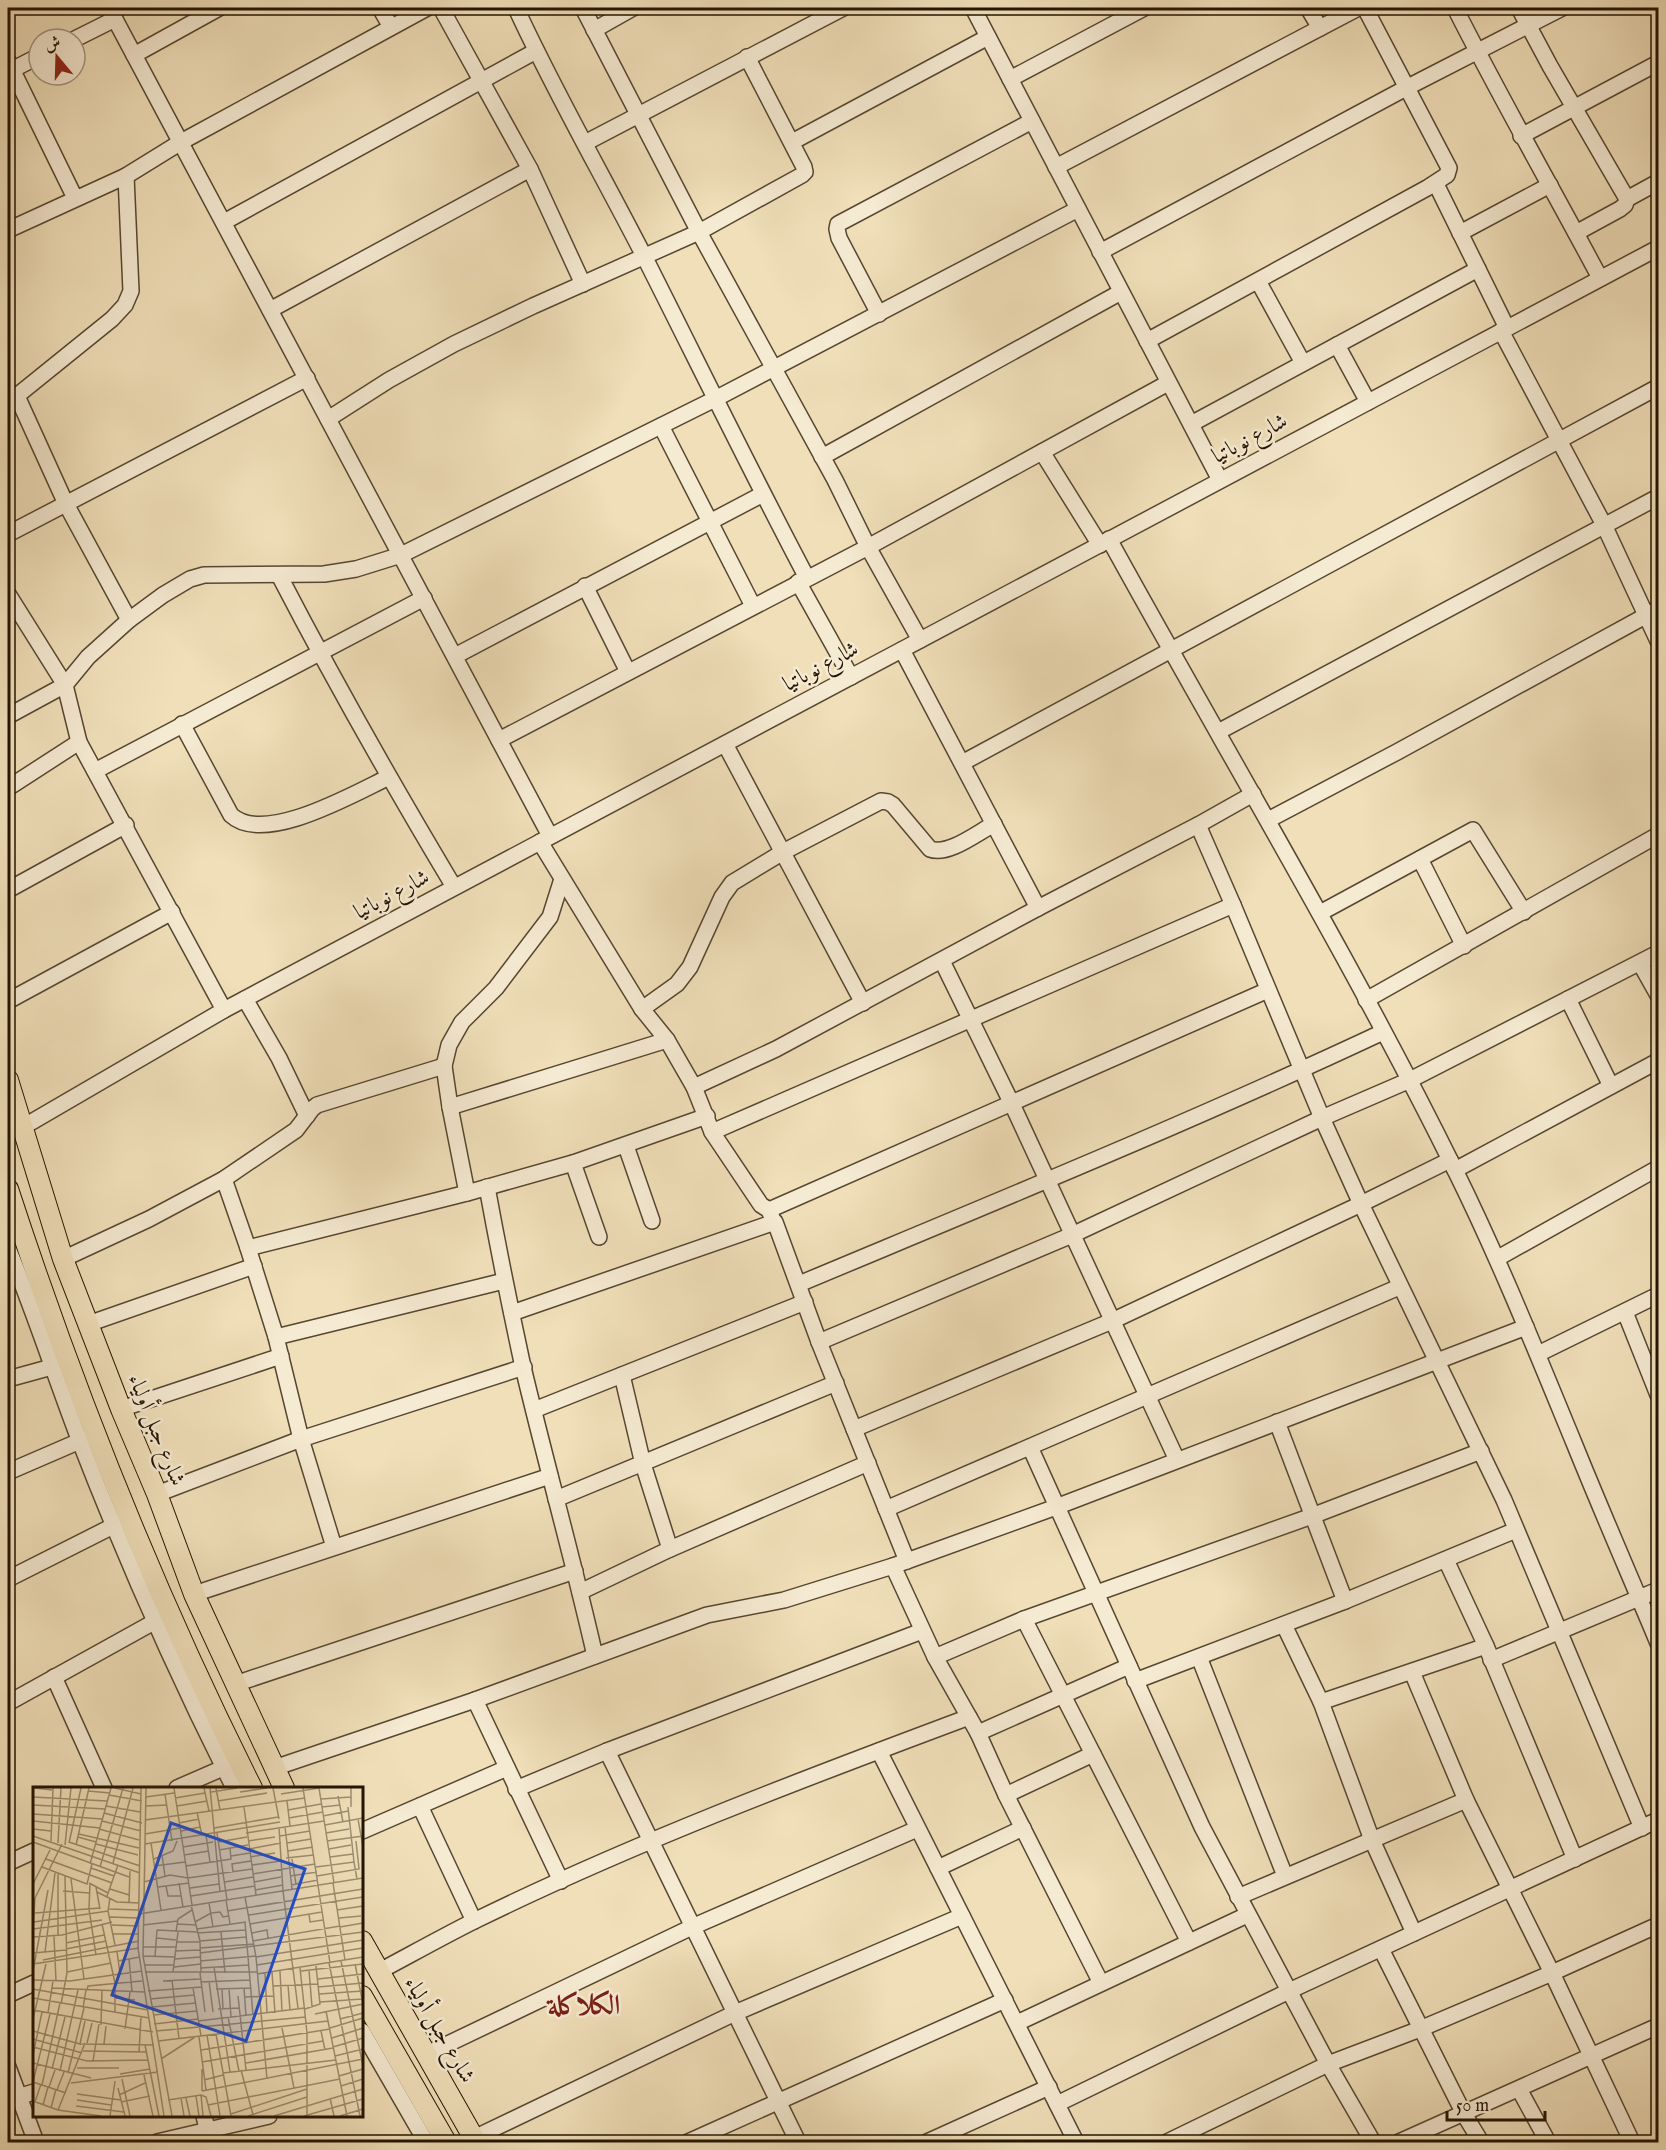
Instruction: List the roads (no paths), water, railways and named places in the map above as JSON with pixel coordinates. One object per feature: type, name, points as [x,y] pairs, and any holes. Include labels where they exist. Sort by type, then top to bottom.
[{"type":"main road","name":"شارع جبل أولياء","points":[[8,1080],[15,1129],[121,1409],[194,1594],[284,1787]]},
{"type":"main road","points":[[8,1189],[20,1272],[60,1365],[87,1437],[163,1617],[231,1765],[251,1787]]},
{"type":"main road","name":"شارع جبل أولياء","points":[[363,1943],[475,2140]]},
{"type":"main road","points":[[363,1998],[446,2142]]},
{"type":"street","points":[[134,55],[219,8]]},
{"type":"street","points":[[380,8],[392,27]]},
{"type":"street","points":[[8,230],[126,177],[180,142],[426,8]]},
{"type":"street","points":[[441,8],[530,169],[584,284]]},
{"type":"street","points":[[516,8],[763,494],[802,580],[851,677]]},
{"type":"street","points":[[583,8],[699,232],[920,640]]},
{"type":"street","points":[[594,30],[633,8]]},
{"type":"street","points":[[585,143],[843,8]]},
{"type":"street","points":[[973,8],[1220,480]]},
{"type":"street","points":[[1010,79],[1144,8]]},
{"type":"street","points":[[1308,8],[1320,28]]},
{"type":"street","points":[[1056,167],[1358,8]]},
{"type":"street","points":[[1147,341],[1436,184],[1447,175],[1449,168],[1365,8]]},
{"type":"street","points":[[1455,8],[1521,136],[1600,279]]},
{"type":"street","points":[[1519,8],[1573,108],[1627,199]]},
{"type":"street","points":[[1100,252],[1406,88],[1562,8]]},
{"type":"street","points":[[87,31],[112,13],[499,740],[562,879],[642,1008],[667,1040],[693,1087],[712,1132],[761,1206],[777,1223],[819,1342],[886,1509],[900,1563],[922,1631],[978,1733],[1006,1795],[1101,1983]]},
{"type":"street","points":[[792,142],[988,37]]},
{"type":"street","points":[[224,222],[536,51]]},
{"type":"street","points":[[328,419],[389,380],[454,344],[699,232],[802,175],[805,172],[804,167],[747,57]]},
{"type":"street","points":[[27,61],[9,68],[75,198]]},
{"type":"street","points":[[1521,136],[1659,63]]},
{"type":"street","points":[[879,314],[839,238],[838,224],[1032,121]]},
{"type":"street","points":[[270,310],[530,169]]},
{"type":"street","points":[[126,177],[130,298],[112,319],[12,400],[129,620]]},
{"type":"street","points":[[1576,234],[1623,207],[1627,199],[1659,182]]},
{"type":"street","points":[[1436,184],[1558,439],[1653,612],[1659,641]]},
{"type":"street","points":[[1460,233],[1550,185]]},
{"type":"street","points":[[8,716],[65,685],[88,657],[129,620],[179,584],[204,575],[324,574],[356,569],[401,555],[715,399],[1078,209]]},
{"type":"street","name":"شارع نوباتيا","points":[[15,1129],[224,1010],[1659,248]]},
{"type":"street","points":[[1191,424],[1478,269]]},
{"type":"street","points":[[1258,281],[1303,363]]},
{"type":"street","points":[[822,457],[1121,292]]},
{"type":"street","points":[[1337,345],[1368,402]]},
{"type":"street","points":[[8,534],[306,378]]},
{"type":"street","points":[[499,740],[868,547],[1168,383]]},
{"type":"street","points":[[962,763],[1558,439],[1659,387]]},
{"type":"street","points":[[661,426],[753,606]]},
{"type":"street","points":[[1042,452],[1105,542],[1170,650],[1320,913],[1410,1080],[1498,1258],[1659,1643]]},
{"type":"street","points":[[455,656],[763,494]]},
{"type":"street","points":[[1218,732],[1659,497]]},
{"type":"street","points":[[279,574],[319,652],[454,887]]},
{"type":"street","points":[[585,586],[628,672]]},
{"type":"street","points":[[95,771],[424,598]]},
{"type":"street","points":[[9,599],[65,685],[79,742],[126,825],[224,1010]]},
{"type":"street","points":[[1268,820],[1653,612]]},
{"type":"street","points":[[902,650],[1038,908]]},
{"type":"street","points":[[182,724],[231,815],[242,822],[260,825],[303,816],[389,777]]},
{"type":"street","points":[[8,788],[79,742]]},
{"type":"street","points":[[725,744],[862,1003]]},
{"type":"street","points":[[693,1087],[776,1049],[1253,794]]},
{"type":"street","points":[[642,1008],[677,984],[690,967],[722,897],[732,883],[783,852],[881,801],[888,801],[893,805],[930,849],[934,850],[950,848],[994,824]]},
{"type":"street","points":[[8,890],[126,825]]},
{"type":"street","points":[[1198,825],[1322,1118],[1399,1287],[1481,1451],[1516,1530],[1642,1828]]},
{"type":"street","points":[[1320,913],[1473,830],[1524,912]]},
{"type":"street","points":[[1366,1000],[1659,835]]},
{"type":"street","points":[[1420,860],[1464,946]]},
{"type":"street","points":[[467,1193],[444,1066],[449,1045],[462,1022],[496,987],[550,917],[562,879]]},
{"type":"street","points":[[712,1132],[1233,905]]},
{"type":"street","points":[[8,1001],[172,912]]},
{"type":"street","points":[[819,1342],[1072,1235],[1322,1118],[1410,1080],[1659,953]]},
{"type":"street","points":[[942,961],[1012,1104],[1177,1460]]},
{"type":"street","points":[[1640,963],[1659,995]]},
{"type":"street","points":[[512,1313],[771,1216],[1012,1104],[1268,990]]},
{"type":"street","points":[[245,999],[276,1051],[307,1116]]},
{"type":"street","points":[[1568,999],[1611,1086]]},
{"type":"street","points":[[799,1284],[1047,1181],[1302,1070],[1383,1032]]},
{"type":"street","points":[[450,1107],[667,1040]]},
{"type":"street","points":[[854,1429],[1112,1321],[1361,1204],[1452,1165],[1659,1060]]},
{"type":"street","points":[[63,1259],[149,1219],[224,1179],[296,1130],[312,1109],[325,1102],[444,1066]]},
{"type":"street","points":[[248,1248],[467,1193],[573,1163],[706,1116]]},
{"type":"street","points":[[626,1146],[652,1221]]},
{"type":"street","points":[[573,1163],[599,1237]]},
{"type":"street","points":[[1498,1258],[1659,1168]]},
{"type":"street","points":[[224,1179],[276,1337],[301,1439],[334,1547]]},
{"type":"street","points":[[487,1187],[504,1281],[595,1656]]},
{"type":"street","points":[[8,1248],[20,1272]]},
{"type":"street","points":[[88,1324],[254,1266]]},
{"type":"street","points":[[276,1337],[504,1281]]},
{"type":"street","points":[[886,1509],[1399,1287]]},
{"type":"street","points":[[1538,1354],[1659,1295]]},
{"type":"street","points":[[534,1410],[805,1302]]},
{"type":"street","points":[[1625,1312],[1659,1395]]},
{"type":"street","points":[[274,1768],[475,1700],[707,1615],[784,1600],[900,1563],[1056,1507],[1526,1327]]},
{"type":"street","points":[[121,1409],[281,1356]]},
{"type":"street","points":[[8,1379],[60,1365]]},
{"type":"street","points":[[156,1494],[301,1439],[524,1367]]},
{"type":"street","points":[[622,1375],[643,1464],[670,1549]]},
{"type":"street","points":[[556,1499],[836,1383]]},
{"type":"street","points":[[1277,1422],[1345,1601]]},
{"type":"street","points":[[8,1472],[87,1437]]},
{"type":"street","points":[[1030,1447],[1202,1827],[1247,1915],[1373,2142]]},
{"type":"street","points":[[935,1657],[1024,1620],[1312,1516],[1481,1451]]},
{"type":"street","points":[[580,1592],[670,1549],[868,1463]]},
{"type":"street","points":[[194,1594],[550,1476]]},
{"type":"street","points":[[8,1579],[122,1522]]},
{"type":"street","points":[[1135,1681],[1345,1601],[1516,1530]]},
{"type":"street","points":[[1446,1560],[1575,1859]]},
{"type":"street","points":[[235,1684],[575,1571]]},
{"type":"street","points":[[1321,1702],[1412,1672],[1488,1653],[1560,1631],[1659,1590]]},
{"type":"street","points":[[8,1703],[163,1617]]},
{"type":"street","points":[[1024,1620],[1189,1942]]},
{"type":"street","points":[[1284,1625],[1321,1702],[1372,1840],[1414,1933]]},
{"type":"street","points":[[516,1789],[608,1751],[922,1631]]},
{"type":"street","points":[[1199,1657],[1285,1876]]},
{"type":"street","points":[[978,1733],[1129,1666]]},
{"type":"street","points":[[1412,1672],[1466,1800],[1552,1973],[1632,2142]]},
{"type":"street","points":[[54,1677],[104,1787]]},
{"type":"street","points":[[475,1700],[561,1881]]},
{"type":"street","points":[[378,1972],[474,1921],[651,1842],[879,1751],[969,1718]]},
{"type":"street","points":[[608,1751],[798,2142]]},
{"type":"street","points":[[879,1751],[1076,2142]]},
{"type":"street","points":[[1006,1795],[1093,1754]]},
{"type":"street","points":[[179,1787],[231,1765],[234,1787]]},
{"type":"street","points":[[363,1831],[507,1768]]},
{"type":"street","points":[[1238,1898],[1466,1800]]},
{"type":"street","points":[[420,1806],[474,1921]]},
{"type":"street","points":[[1057,2104],[1289,1991],[1659,1820]]},
{"type":"street","points":[[938,1868],[1023,1828]]},
{"type":"street","points":[[427,2054],[692,1927],[917,1829]]},
{"type":"street","points":[[8,1863],[33,1851]]},
{"type":"street","points":[[1017,2023],[1247,1915]]},
{"type":"street","points":[[475,2140],[735,2013],[962,1916]]},
{"type":"street","points":[[1167,2142],[1328,2064],[1420,2029],[1659,1925]]},
{"type":"street","points":[[1381,1949],[1464,2114],[1481,2142]]},
{"type":"street","points":[[8,1995],[33,1983]]},
{"type":"street","points":[[688,2142],[1005,2000]]},
{"type":"street","points":[[1399,2142],[1659,2026]]},
{"type":"street","points":[[363,2033],[426,2142]]},
{"type":"street","points":[[8,2067],[13,2099],[36,2142]]},
{"type":"street","points":[[927,2142],[1049,2087]]},
{"type":"street","points":[[1519,2089],[1548,2142]]},
{"type":"street","points":[[13,2099],[33,2092]]},
{"type":"street","points":[[157,2142],[260,2117]]},
{"type":"district","name":"الكلاكلة","points":[[584,2006]]}]
